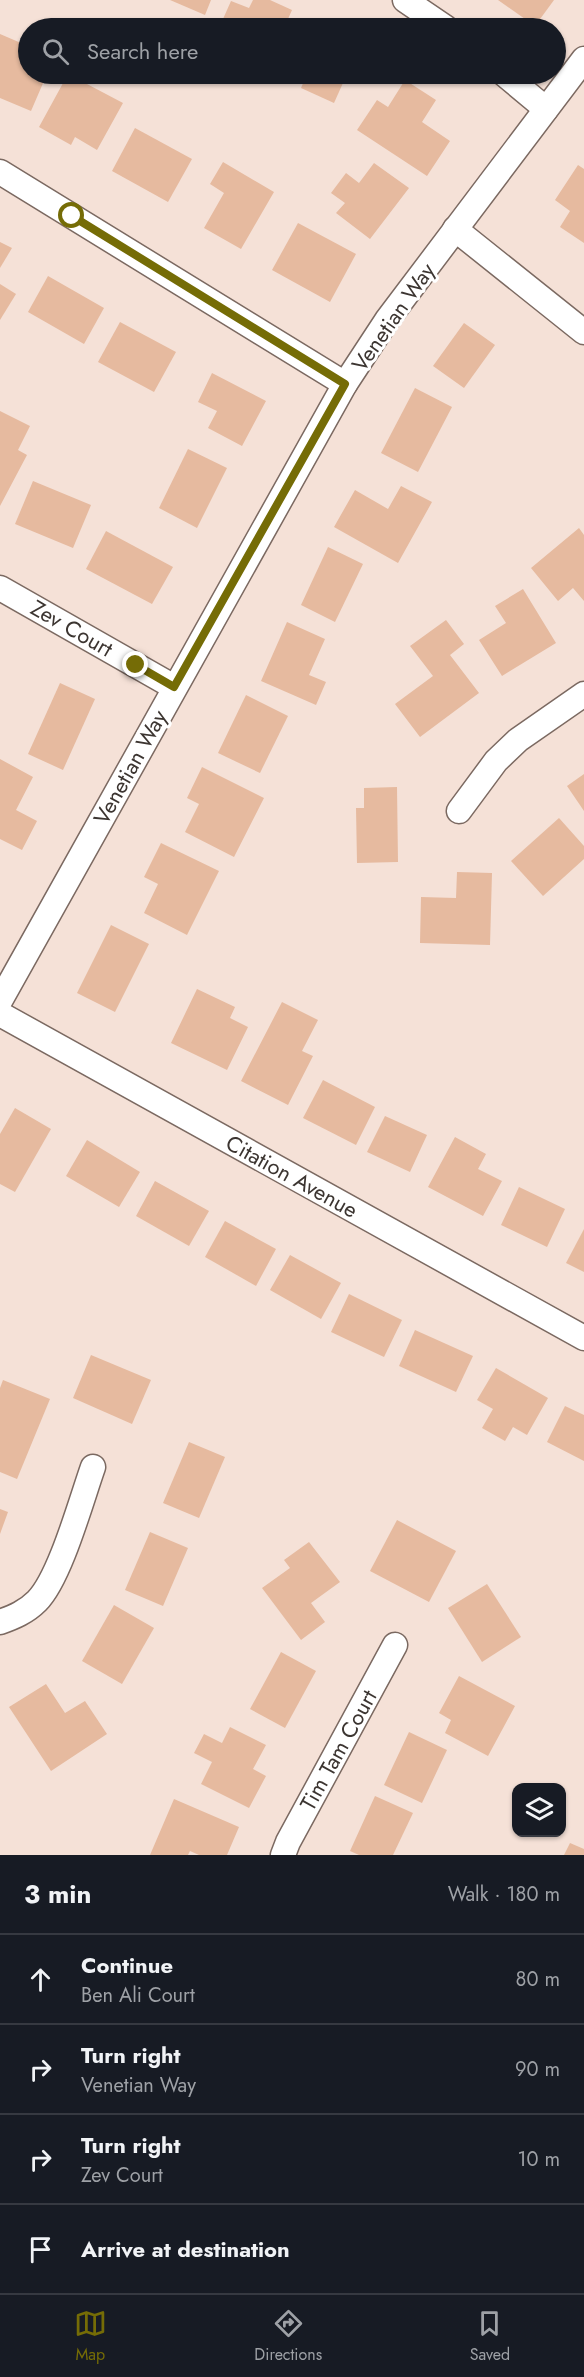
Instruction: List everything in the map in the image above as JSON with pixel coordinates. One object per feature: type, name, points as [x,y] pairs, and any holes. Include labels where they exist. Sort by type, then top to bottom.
[{"type":"street","points":[[405,0],[431,18]]},
{"type":"street","name":"Venetian Way","points":[[566,83],[584,59]]},
{"type":"street","points":[[516,84],[546,109]]},
{"type":"street","name":"Venetian Way","points":[[0,1001],[345,384],[387,320],[565,84]]},
{"type":"street","points":[[0,172],[345,384]]},
{"type":"street","points":[[455,229],[584,332]]},
{"type":"street","name":"Zev Court","points":[[0,588],[174,687]]},
{"type":"street","points":[[459,812],[496,761],[518,740],[584,694]]},
{"type":"street","name":"Citation Avenue","points":[[0,1014],[584,1338]]},
{"type":"street","points":[[0,1622],[16,1616],[38,1600],[53,1578],[93,1467]]},
{"type":"street","name":"Tim Tam Court","points":[[283,1855],[395,1645]]},
{"type":"building","points":[[170,0],[211,0],[205,15]]},
{"type":"building","points":[[253,0],[270,0],[292,10],[288,18],[223,18],[231,1],[249,8]]},
{"type":"building","points":[[498,0],[554,0],[541,18],[524,18]]},
{"type":"building","points":[[0,34],[18,42],[18,84],[43,84],[31,111],[0,98]]},
{"type":"building","points":[[63,84],[87,84],[123,103],[97,150],[75,137],[71,145],[39,127]]},
{"type":"building","points":[[303,84],[343,84],[334,103],[301,88]]},
{"type":"building","points":[[402,84],[411,84],[436,100],[422,122],[450,141],[427,176],[357,130],[377,100],[388,107]]},
{"type":"building","points":[[135,128],[192,159],[168,202],[112,171]]},
{"type":"building","points":[[223,162],[274,192],[241,249],[204,228],[224,193],[210,184]]},
{"type":"building","points":[[374,163],[409,188],[370,239],[336,213],[345,203],[331,193],[346,173],[359,183]]},
{"type":"building","points":[[578,165],[584,169],[584,243],[560,227],[570,211],[555,200]]},
{"type":"building","points":[[298,223],[356,254],[330,302],[272,270]]},
{"type":"building","points":[[0,242],[12,248],[0,268]]},
{"type":"building","points":[[48,276],[104,308],[84,344],[28,312]]},
{"type":"building","points":[[0,284],[16,294],[0,320]]},
{"type":"building","points":[[120,322],[176,352],[154,392],[98,362]]},
{"type":"building","points":[[464,323],[495,345],[464,388],[433,366]]},
{"type":"building","points":[[212,373],[266,401],[242,446],[208,428],[217,411],[198,402]]},
{"type":"building","points":[[415,388],[452,407],[418,472],[381,453]]},
{"type":"building","points":[[0,411],[30,426],[18,450],[27,455],[0,506]]},
{"type":"building","points":[[188,449],[227,468],[197,528],[159,508]]},
{"type":"building","points":[[33,481],[91,505],[73,548],[15,524]]},
{"type":"building","points":[[401,486],[432,502],[398,563],[334,527],[355,490],[388,509]]},
{"type":"building","points":[[579,528],[584,535],[584,601],[573,588],[558,601],[531,568]]},
{"type":"building","points":[[106,531],[173,567],[152,604],[86,569]]},
{"type":"building","points":[[328,547],[363,564],[335,622],[301,605]]},
{"type":"building","points":[[523,589],[556,643],[502,676],[479,640],[506,623],[495,606]]},
{"type":"building","points":[[446,620],[464,644],[450,655],[479,693],[420,737],[395,704],[433,676],[410,646]]},
{"type":"building","points":[[287,622],[325,639],[309,675],[326,682],[316,705],[261,681]]},
{"type":"building","points":[[60,683],[95,699],[63,770],[28,754]]},
{"type":"building","points":[[246,695],[288,716],[260,773],[218,753]]},
{"type":"building","points":[[0,759],[33,777],[16,810],[37,821],[22,850],[0,839]]},
{"type":"building","points":[[202,767],[264,798],[234,857],[185,832],[199,804],[187,798]]},
{"type":"building","points":[[584,774],[584,811],[567,786]]},
{"type":"building","points":[[397,787],[398,862],[357,863],[356,808],[364,808],[364,788]]},
{"type":"building","points":[[559,818],[584,846],[584,859],[543,896],[511,861]]},
{"type":"building","points":[[161,843],[219,871],[187,935],[144,913],[158,884],[144,877]]},
{"type":"building","points":[[457,872],[492,873],[490,945],[420,943],[421,897],[456,898]]},
{"type":"building","points":[[111,925],[149,944],[115,1012],[77,993]]},
{"type":"building","points":[[197,989],[235,1007],[230,1018],[248,1027],[227,1070],[171,1043]]},
{"type":"building","points":[[282,1002],[318,1020],[302,1051],[313,1056],[288,1105],[241,1081]]},
{"type":"building","points":[[323,1080],[375,1107],[356,1145],[303,1118]]},
{"type":"building","points":[[15,1108],[51,1129],[15,1192],[0,1184],[0,1134]]},
{"type":"building","points":[[385,1116],[427,1135],[410,1172],[367,1152]]},
{"type":"building","points":[[455,1137],[486,1154],[478,1169],[502,1181],[483,1216],[428,1187]]},
{"type":"building","points":[[87,1140],[140,1172],[119,1207],[66,1176]]},
{"type":"building","points":[[155,1181],[209,1211],[189,1246],[136,1216]]},
{"type":"building","points":[[519,1187],[565,1209],[547,1247],[501,1225]]},
{"type":"building","points":[[225,1221],[276,1249],[256,1286],[205,1257]]},
{"type":"building","points":[[584,1229],[584,1272],[566,1263]]},
{"type":"building","points":[[290,1255],[341,1283],[321,1319],[270,1290]]},
{"type":"building","points":[[349,1294],[402,1320],[384,1357],[331,1332]]},
{"type":"building","points":[[415,1330],[473,1356],[456,1392],[399,1366]]},
{"type":"building","points":[[91,1355],[151,1380],[132,1424],[73,1398]]},
{"type":"building","points":[[496,1368],[548,1398],[527,1435],[513,1427],[505,1441],[482,1428],[493,1409],[477,1400]]},
{"type":"building","points":[[3,1380],[50,1399],[17,1479],[0,1472],[0,1388]]},
{"type":"building","points":[[565,1406],[584,1415],[584,1461],[547,1442]]},
{"type":"building","points":[[189,1442],[225,1457],[199,1518],[163,1503]]},
{"type":"building","points":[[0,1509],[8,1512],[0,1534]]},
{"type":"building","points":[[397,1520],[456,1551],[429,1602],[370,1571]]},
{"type":"building","points":[[150,1532],[188,1548],[163,1606],[125,1590]]},
{"type":"building","points":[[309,1542],[340,1582],[311,1603],[325,1622],[301,1640],[262,1588],[290,1568],[284,1560]]},
{"type":"building","points":[[487,1584],[521,1637],[482,1662],[448,1608]]},
{"type":"building","points":[[114,1605],[154,1628],[122,1684],[82,1661]]},
{"type":"building","points":[[281,1652],[316,1671],[285,1728],[250,1709]]},
{"type":"building","points":[[459,1676],[515,1706],[488,1756],[445,1733],[451,1720],[439,1713]]},
{"type":"building","points":[[46,1684],[65,1713],[85,1701],[107,1734],[51,1771],[9,1707]]},
{"type":"building","points":[[230,1727],[266,1745],[253,1769],[266,1776],[249,1808],[201,1784],[212,1762],[194,1753],[204,1734],[222,1743]]},
{"type":"building","points":[[409,1732],[447,1750],[422,1803],[384,1785]]},
{"type":"building","points":[[375,1796],[413,1813],[393,1855],[359,1855],[350,1851]]},
{"type":"building","points":[[174,1799],[239,1827],[227,1855],[199,1855],[190,1851],[188,1855],[150,1855]]},
{"type":"building","points":[[570,1843],[584,1849],[584,1855],[564,1855]]},
{"type":"route","points":[[72,216],[345,384],[174,687],[136,665]]}]
